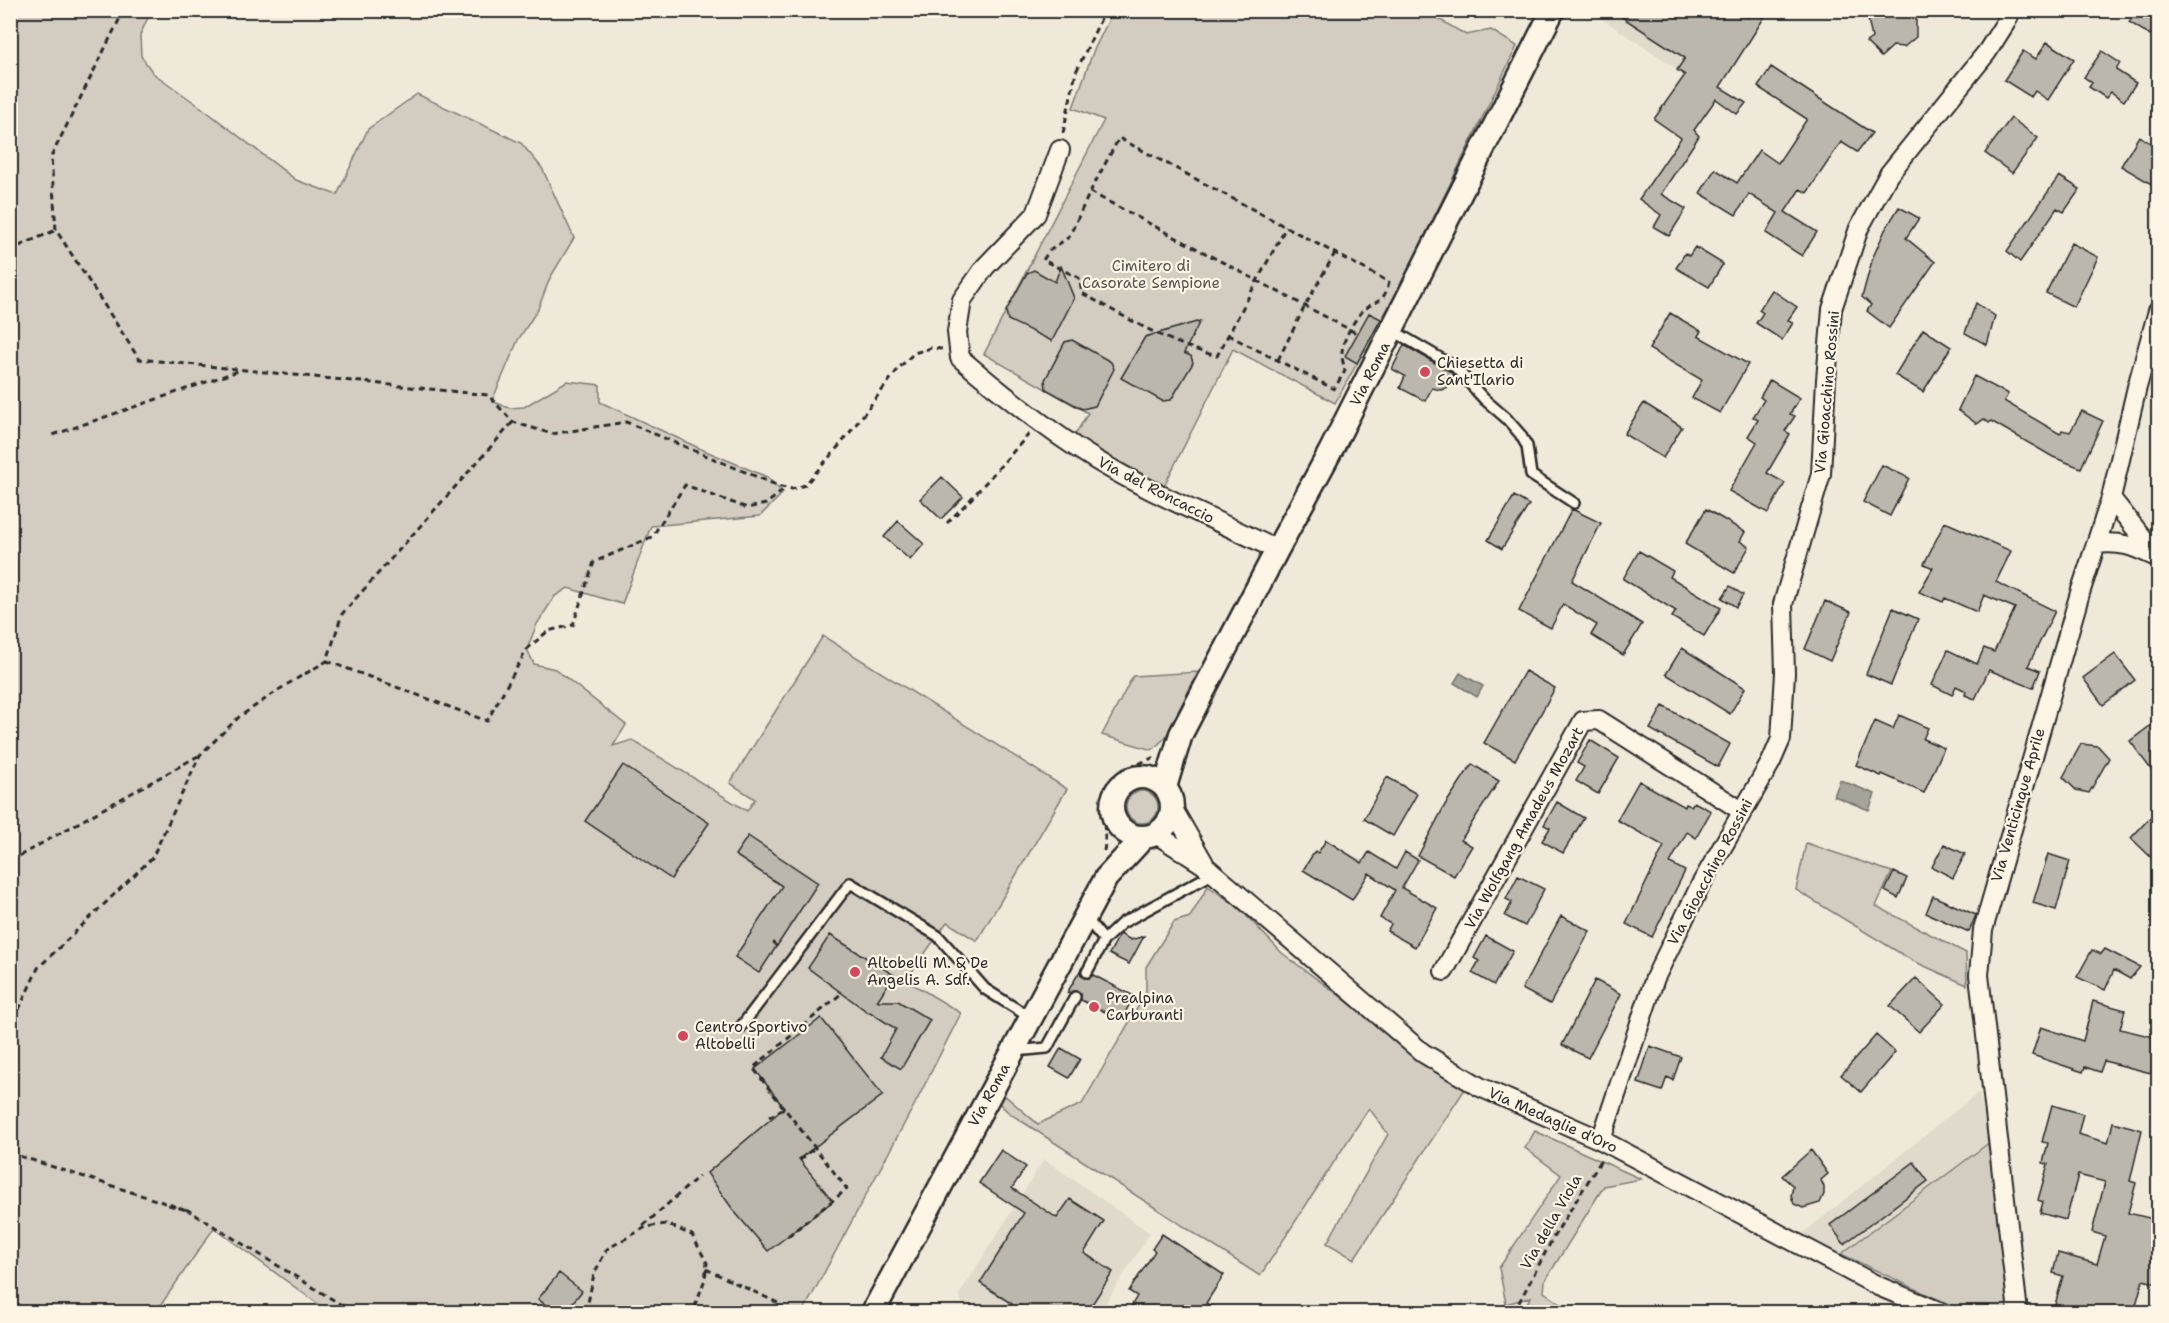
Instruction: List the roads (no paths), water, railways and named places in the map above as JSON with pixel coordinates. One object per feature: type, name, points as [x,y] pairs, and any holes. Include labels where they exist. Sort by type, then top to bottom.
[{"type":"street","name":"Via Roma","points":[[1165,787],[1181,734],[1330,452],[1553,10]]},
{"type":"street","name":"Via Gioacchino Rossini","points":[[1606,1143],[1655,978],[1700,886],[1771,762],[1781,739],[1785,673],[1783,604],[1821,474],[1832,309],[1859,228],[1889,174],[1987,52],[2011,10]]},
{"type":"street","name":"Via del Roncaccio","points":[[1060,150],[1036,214],[985,267],[962,300],[957,332],[960,358],[1025,413],[1097,460],[1142,485],[1277,550]]},
{"type":"street","name":"Via Venticinque Aprile","points":[[2018,1312],[1979,975],[1983,930],[2023,786],[2110,498],[2158,311]]},
{"type":"street","points":[[2110,498],[2158,558]]},
{"type":"street","points":[[2096,544],[2114,542],[2131,545],[2158,558]]},
{"type":"street","name":"Via Wolfgang Amadeus Mozart","points":[[1444,971],[1583,721],[1599,720],[1742,811]]},
{"type":"street","name":"Via Roma","points":[[873,1312],[1106,878],[1111,850],[1114,794],[1129,779],[1139,776],[1181,734]]},
{"type":"street","points":[[1139,776],[1157,780],[1165,787],[1171,797],[1173,809]]},
{"type":"street","name":"Via Roma","points":[[1106,878],[1149,836],[1164,828],[1173,809]]},
{"type":"street","name":"Via Medaglie d'Oro","points":[[1173,809],[1209,869]]},
{"type":"street","points":[[1113,815],[1124,831],[1133,836],[1149,836]]},
{"type":"street","name":"Via Medaglie d'Oro","points":[[1149,836],[1209,869],[1423,1053],[1480,1086],[1606,1143],[1878,1286],[1941,1312]]},
{"type":"lane","points":[[1392,330],[1455,367],[1520,434],[1527,446],[1531,475],[1574,503]]},
{"type":"lane","points":[[1087,972],[1104,940],[1122,923],[1209,869]]},
{"type":"lane","points":[[740,1028],[850,884],[938,936],[985,989],[1031,1018]]},
{"type":"lane","points":[[1086,918],[1104,940]]},
{"type":"lane","points":[[1013,1052],[1047,1048],[1075,997]]},
{"type":"place","name":"Chiesetta di Sant'Ilario","points":[[1425,372]]},
{"type":"place","name":"Altobelli M. & De Angelis A. Sdf.","points":[[855,972]]},
{"type":"place","name":"Prealpina Carburanti","points":[[1094,1007]]},
{"type":"place","name":"Centro Sportivo Altobelli","points":[[683,1036]]},
{"type":"park label","name":"Cimitero di Casorate Sempione","points":[[1151,274]]}]
